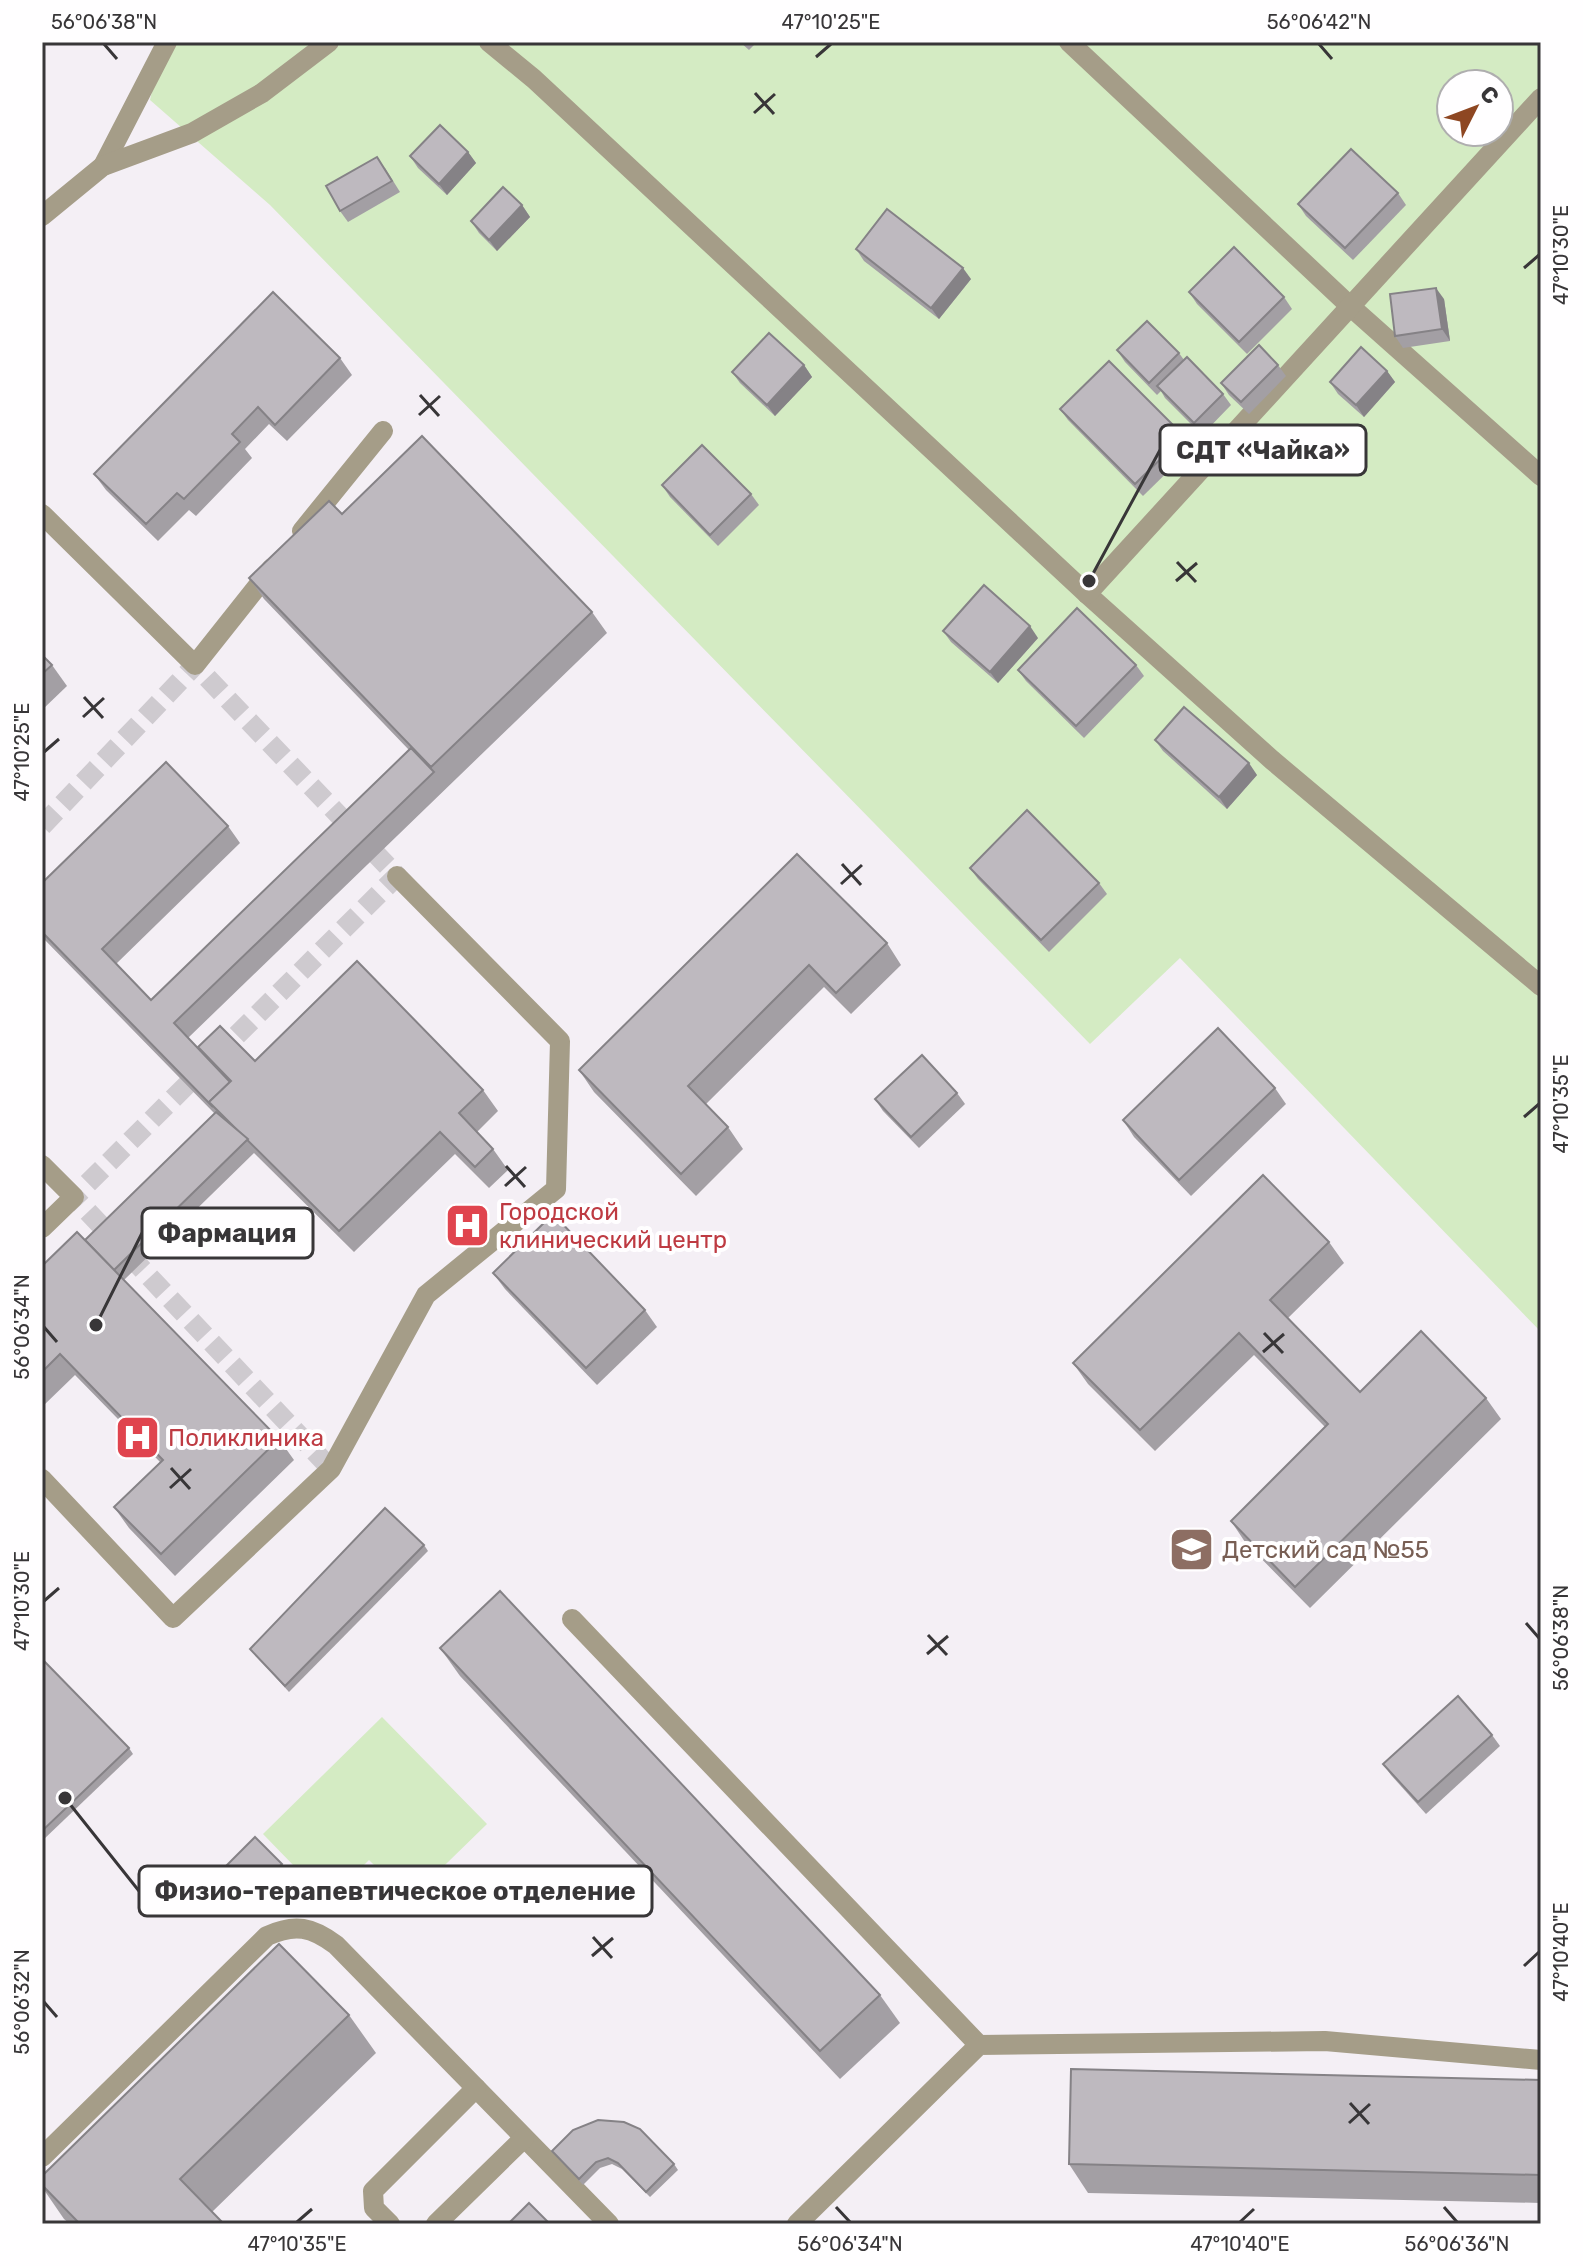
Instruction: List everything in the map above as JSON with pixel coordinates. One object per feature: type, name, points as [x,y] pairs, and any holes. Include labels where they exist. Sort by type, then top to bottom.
[{"type":"lane","points":[[103,166],[167,42]]},
{"type":"lane","points":[[42,216],[103,166],[192,133],[262,93],[329,42]]},
{"type":"lane","points":[[489,42],[534,79],[1087,594],[1272,760],[1541,986]]},
{"type":"lane","points":[[1069,42],[1351,307],[1541,476]]},
{"type":"lane","points":[[1087,594],[1541,98]]},
{"type":"lane","points":[[42,514],[195,665],[383,431]]},
{"type":"lane","points":[[42,1479],[173,1618],[331,1469],[426,1295],[556,1189],[560,1041],[397,876]]},
{"type":"lane","points":[[42,1165],[74,1197],[42,1228]]},
{"type":"lane","points":[[42,1511],[58,1496]]},
{"type":"lane","points":[[572,1619],[979,2045]]},
{"type":"lane","points":[[42,2157],[267,1936],[284,1928],[301,1927],[317,1931],[336,1945],[609,2224]]},
{"type":"lane","points":[[797,2224],[979,2045],[1325,2041],[1541,2060]]},
{"type":"lane","points":[[390,2224],[374,2208],[373,2191],[476,2088]]},
{"type":"lane","points":[[436,2224],[524,2138]]},
{"type":"green space","points":[[163,42],[1541,42],[1541,1332],[1180,958],[1090,1044],[270,205],[150,100]]},
{"type":"green space","points":[[382,1717],[487,1824],[409,1900],[369,1860],[328,1901],[263,1834]]},
{"type":"building","points":[[440,125],[468,152],[439,184],[410,156]]},
{"type":"building","points":[[1351,149],[1398,193],[1345,248],[1298,204]]},
{"type":"building","points":[[377,157],[392,181],[340,211],[326,186]]},
{"type":"building","points":[[503,187],[522,205],[489,240],[471,221]]},
{"type":"building","points":[[887,209],[963,268],[931,308],[856,249]]},
{"type":"building","points":[[1234,247],[1284,297],[1239,342],[1189,292]]},
{"type":"building","points":[[1436,288],[1442,329],[1395,336],[1390,294]]},
{"type":"building","points":[[273,292],[340,358],[275,425],[258,407],[232,434],[240,442],[184,499],[177,493],[146,524],[94,474]]},
{"type":"building","points":[[1147,321],[1179,353],[1149,383],[1117,350]]},
{"type":"building","points":[[769,333],[804,365],[767,405],[732,372]]},
{"type":"building","points":[[1259,345],[1278,365],[1241,402],[1221,383]]},
{"type":"building","points":[[1361,347],[1387,371],[1356,405],[1330,382]]},
{"type":"building","points":[[1187,357],[1223,394],[1194,423],[1157,386]]},
{"type":"building","points":[[1109,361],[1184,436],[1135,484],[1060,409]]},
{"type":"building","points":[[422,436],[592,612],[431,767],[249,578],[329,501],[342,514]]},
{"type":"building","points":[[702,445],[751,494],[710,535],[662,485]]},
{"type":"building","points":[[984,585],[1030,626],[990,672],[943,631]]},
{"type":"building","points":[[1077,608],[1136,665],[1076,726],[1018,670]]},
{"type":"building","points":[[42,655],[52,665],[42,674]]},
{"type":"building","points":[[1184,707],[1249,763],[1219,797],[1155,740]]},
{"type":"building","points":[[411,748],[434,772],[174,1023],[230,1082],[209,1102],[213,1107],[42,932],[42,883],[166,762],[228,826],[102,949],[151,1000]]},
{"type":"building","points":[[1027,810],[1099,883],[1041,940],[970,868]]},
{"type":"building","points":[[797,854],[887,943],[836,993],[809,965],[688,1086],[728,1127],[681,1174],[579,1070]]},
{"type":"building","points":[[357,961],[483,1090],[459,1113],[493,1149],[475,1167],[440,1132],[339,1231],[209,1102],[231,1081],[198,1047],[220,1026],[255,1061]]},
{"type":"building","points":[[1218,1028],[1275,1088],[1179,1180],[1123,1120]]},
{"type":"building","points":[[922,1055],[957,1093],[911,1137],[875,1099]]},
{"type":"building","points":[[216,1112],[248,1139],[114,1270],[85,1240]]},
{"type":"building","points":[[1263,1175],[1329,1242],[1270,1300],[1360,1392],[1421,1331],[1486,1398],[1295,1587],[1231,1521],[1328,1424],[1239,1333],[1140,1430],[1073,1363]]},
{"type":"building","points":[[553,1214],[645,1310],[586,1368],[493,1273]]},
{"type":"building","points":[[77,1232],[279,1439],[161,1554],[114,1507],[163,1460],[60,1354],[42,1372],[42,1266]]},
{"type":"building","points":[[385,1508],[424,1545],[285,1686],[250,1649]]},
{"type":"building","points":[[500,1591],[880,1995],[820,2051],[440,1648]]},
{"type":"building","points":[[45,1662],[129,1748],[42,1831],[42,1665]]},
{"type":"building","points":[[1458,1696],[1492,1735],[1418,1802],[1383,1764]]},
{"type":"building","points":[[255,1837],[282,1864],[246,1899],[220,1872]]},
{"type":"building","points":[[279,1944],[349,2015],[180,2179],[224,2224],[80,2224],[42,2185],[42,2176]]},
{"type":"building","points":[[1071,2069],[1541,2080],[1541,2175],[1069,2164]]},
{"type":"building","points":[[598,2120],[624,2122],[640,2129],[674,2164],[646,2192],[618,2163],[608,2158],[596,2162],[579,2179],[552,2151],[573,2130]]},
{"type":"building","points":[[529,2203],[550,2224],[508,2224]]},
{"type":"tunnel","points":[[42,826],[195,665],[397,876],[74,1197],[331,1469]]},
{"type":"place","name":"СДТ «Чайка»","points":[[1089,581]]},
{"type":"place","name":"Городской клинический центр","points":[[468,1226]]},
{"type":"place","name":"Фармация","points":[[96,1325]]},
{"type":"place","name":"Поликлиника","points":[[137,1438]]},
{"type":"place","name":"Детский сад №55","points":[[1191,1550]]},
{"type":"place","name":"Физио-терапевтическое отделение","points":[[65,1798]]}]
